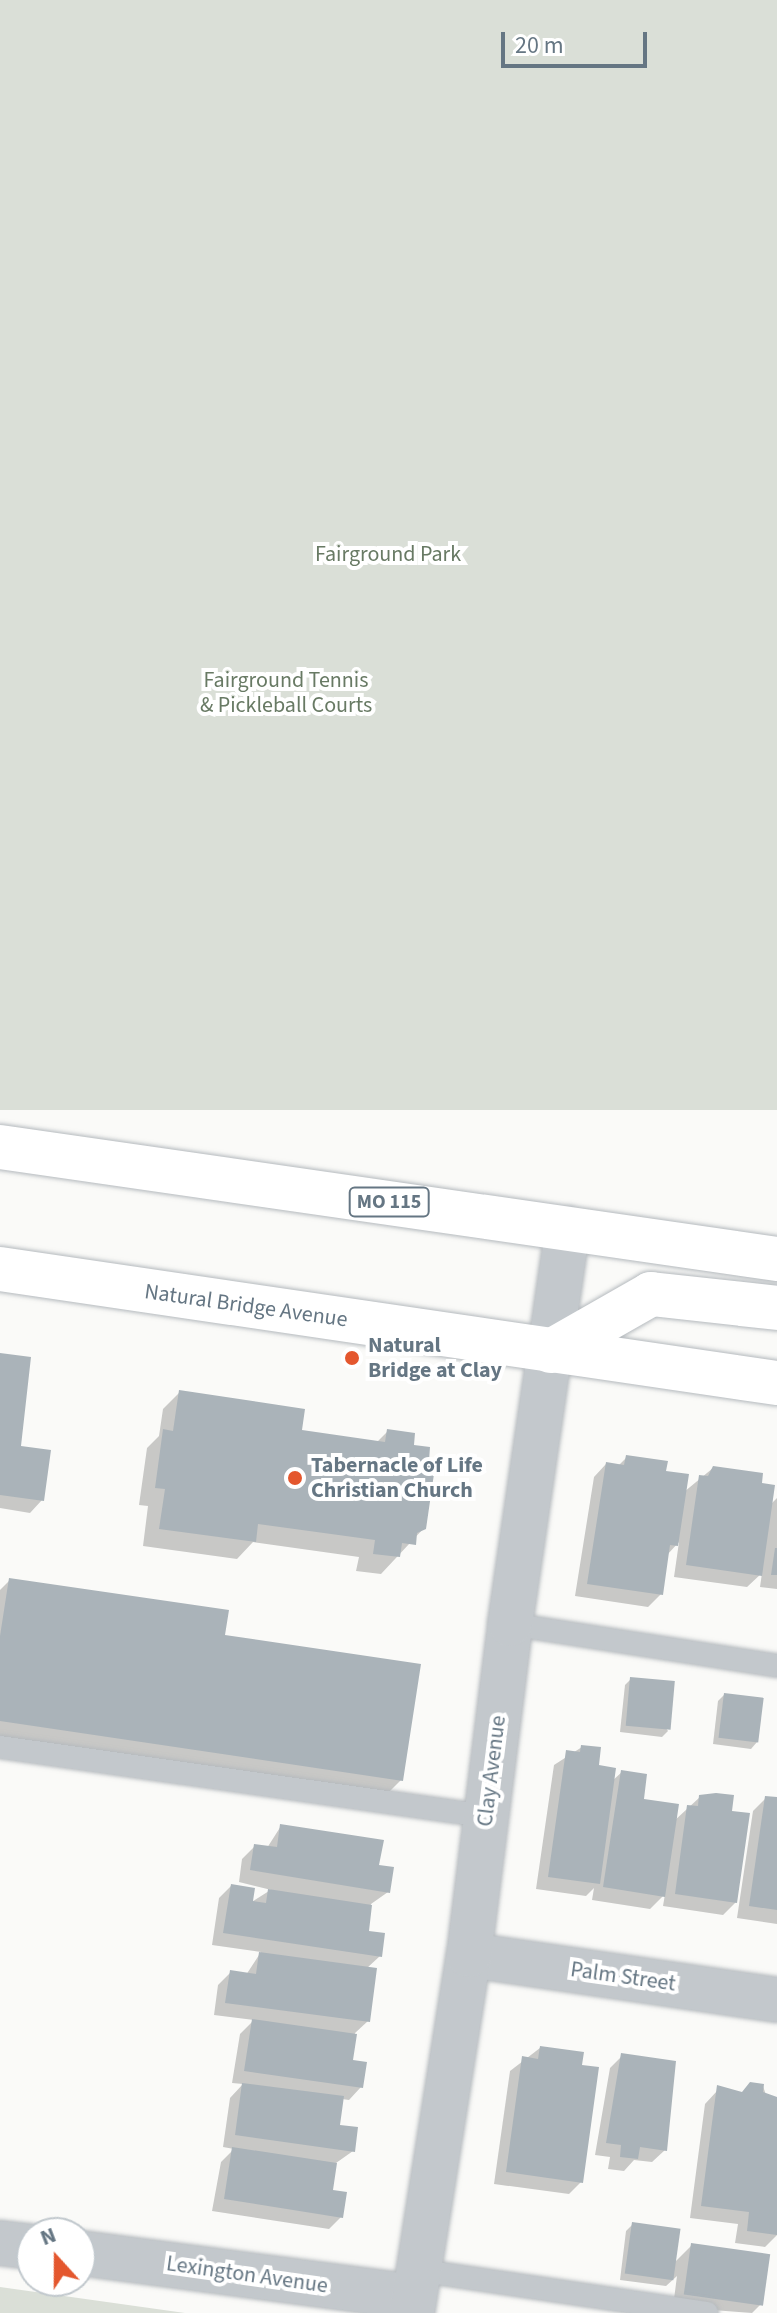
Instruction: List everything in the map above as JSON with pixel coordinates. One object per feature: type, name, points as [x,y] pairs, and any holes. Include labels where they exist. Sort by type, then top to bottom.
[{"type":"main road","name":"MO 115","points":[[0,1147],[777,1259]]},
{"type":"main road","name":"Natural Bridge Avenue","points":[[0,1269],[777,1383]]},
{"type":"main road","points":[[551,1351],[651,1294],[777,1308]]},
{"type":"street","name":"Clay Avenue","points":[[414,2293],[469,1955],[510,1624],[568,1228]]},
{"type":"street","name":"Palm Street","points":[[469,1955],[777,2000]]},
{"type":"street","name":"Lexington Avenue","points":[[96,2255],[414,2293]]},
{"type":"lane","points":[[510,1624],[777,1666]]},
{"type":"lane","points":[[0,1747],[487,1816]]},
{"type":"lane","points":[[414,2293],[707,2313]]},
{"type":"green space","name":"Fairground Park","points":[[0,0],[777,0],[777,1110],[0,1110]]},
{"type":"green space","points":[[0,2287],[16,2289],[16,2297],[71,2297],[185,2313],[0,2313]]},
{"type":"building","points":[[0,1353],[31,1357],[21,1446],[51,1450],[44,1501],[0,1495]]},
{"type":"building","name":"Tabernacle of Life Christian Church","points":[[179,1390],[305,1409],[302,1430],[385,1442],[387,1429],[415,1433],[414,1445],[430,1447],[429,1461],[435,1467],[426,1529],[417,1533],[416,1545],[402,1543],[400,1557],[373,1554],[375,1540],[258,1524],[256,1542],[159,1529],[165,1489],[155,1488],[163,1429],[173,1431]]},
{"type":"building","points":[[626,1455],[668,1461],[666,1471],[689,1474],[678,1546],[670,1545],[663,1595],[587,1584],[606,1462],[624,1465]]},
{"type":"building","points":[[713,1466],[763,1473],[762,1483],[775,1485],[762,1576],[686,1565],[699,1475],[708,1476]]},
{"type":"building","points":[[775,1548],[777,1575],[771,1575]]},
{"type":"building","points":[[9,1578],[229,1610],[225,1635],[421,1664],[403,1781],[0,1721],[0,1636]]},
{"type":"building","points":[[630,1677],[675,1681],[671,1730],[626,1726]]},
{"type":"building","points":[[724,1693],[764,1698],[758,1743],[719,1738]]},
{"type":"building","points":[[581,1745],[601,1747],[599,1765],[616,1768],[600,1884],[548,1877],[566,1750],[580,1752]]},
{"type":"building","points":[[621,1770],[647,1774],[644,1799],[679,1804],[665,1897],[603,1887]]},
{"type":"building","points":[[699,1795],[734,1795],[732,1811],[750,1813],[737,1903],[675,1894],[687,1805],[698,1806]]},
{"type":"building","points":[[765,1796],[777,1797],[777,1910],[749,1906]]},
{"type":"building","points":[[280,1824],[384,1840],[379,1865],[394,1867],[390,1893],[250,1870],[254,1844],[277,1847]]},
{"type":"building","points":[[231,1884],[255,1888],[253,1901],[266,1903],[268,1889],[372,1905],[369,1931],[385,1933],[382,1957],[223,1933]]},
{"type":"building","points":[[259,1952],[377,1968],[370,2022],[225,2003],[230,1970],[256,1974]]},
{"type":"building","points":[[252,2019],[357,2034],[353,2060],[367,2062],[363,2088],[244,2071]]},
{"type":"building","points":[[540,2046],[584,2052],[582,2065],[599,2067],[583,2183],[506,2172],[522,2056],[538,2059]]},
{"type":"building","points":[[621,2053],[676,2061],[667,2151],[640,2147],[638,2159],[620,2157],[621,2145],[606,2143]]},
{"type":"building","points":[[750,2082],[764,2084],[763,2092],[777,2097],[777,2235],[747,2231],[749,2212],[701,2206],[717,2085],[742,2092]]},
{"type":"building","points":[[242,2083],[344,2096],[340,2125],[358,2127],[355,2152],[235,2135]]},
{"type":"building","points":[[232,2147],[337,2163],[333,2190],[347,2192],[343,2218],[224,2199]]},
{"type":"building","points":[[632,2222],[681,2229],[673,2280],[625,2273]]},
{"type":"building","points":[[691,2243],[770,2254],[763,2306],[684,2294]]},
{"type":"place","name":"Natural Bridge at Clay","points":[[352,1358]]},
{"type":"place","name":"Tabernacle of Life Christian Church","points":[[295,1478]]},
{"type":"park label","name":"Fairground Tennis & Pickleball Courts","points":[[286,692]]}]
